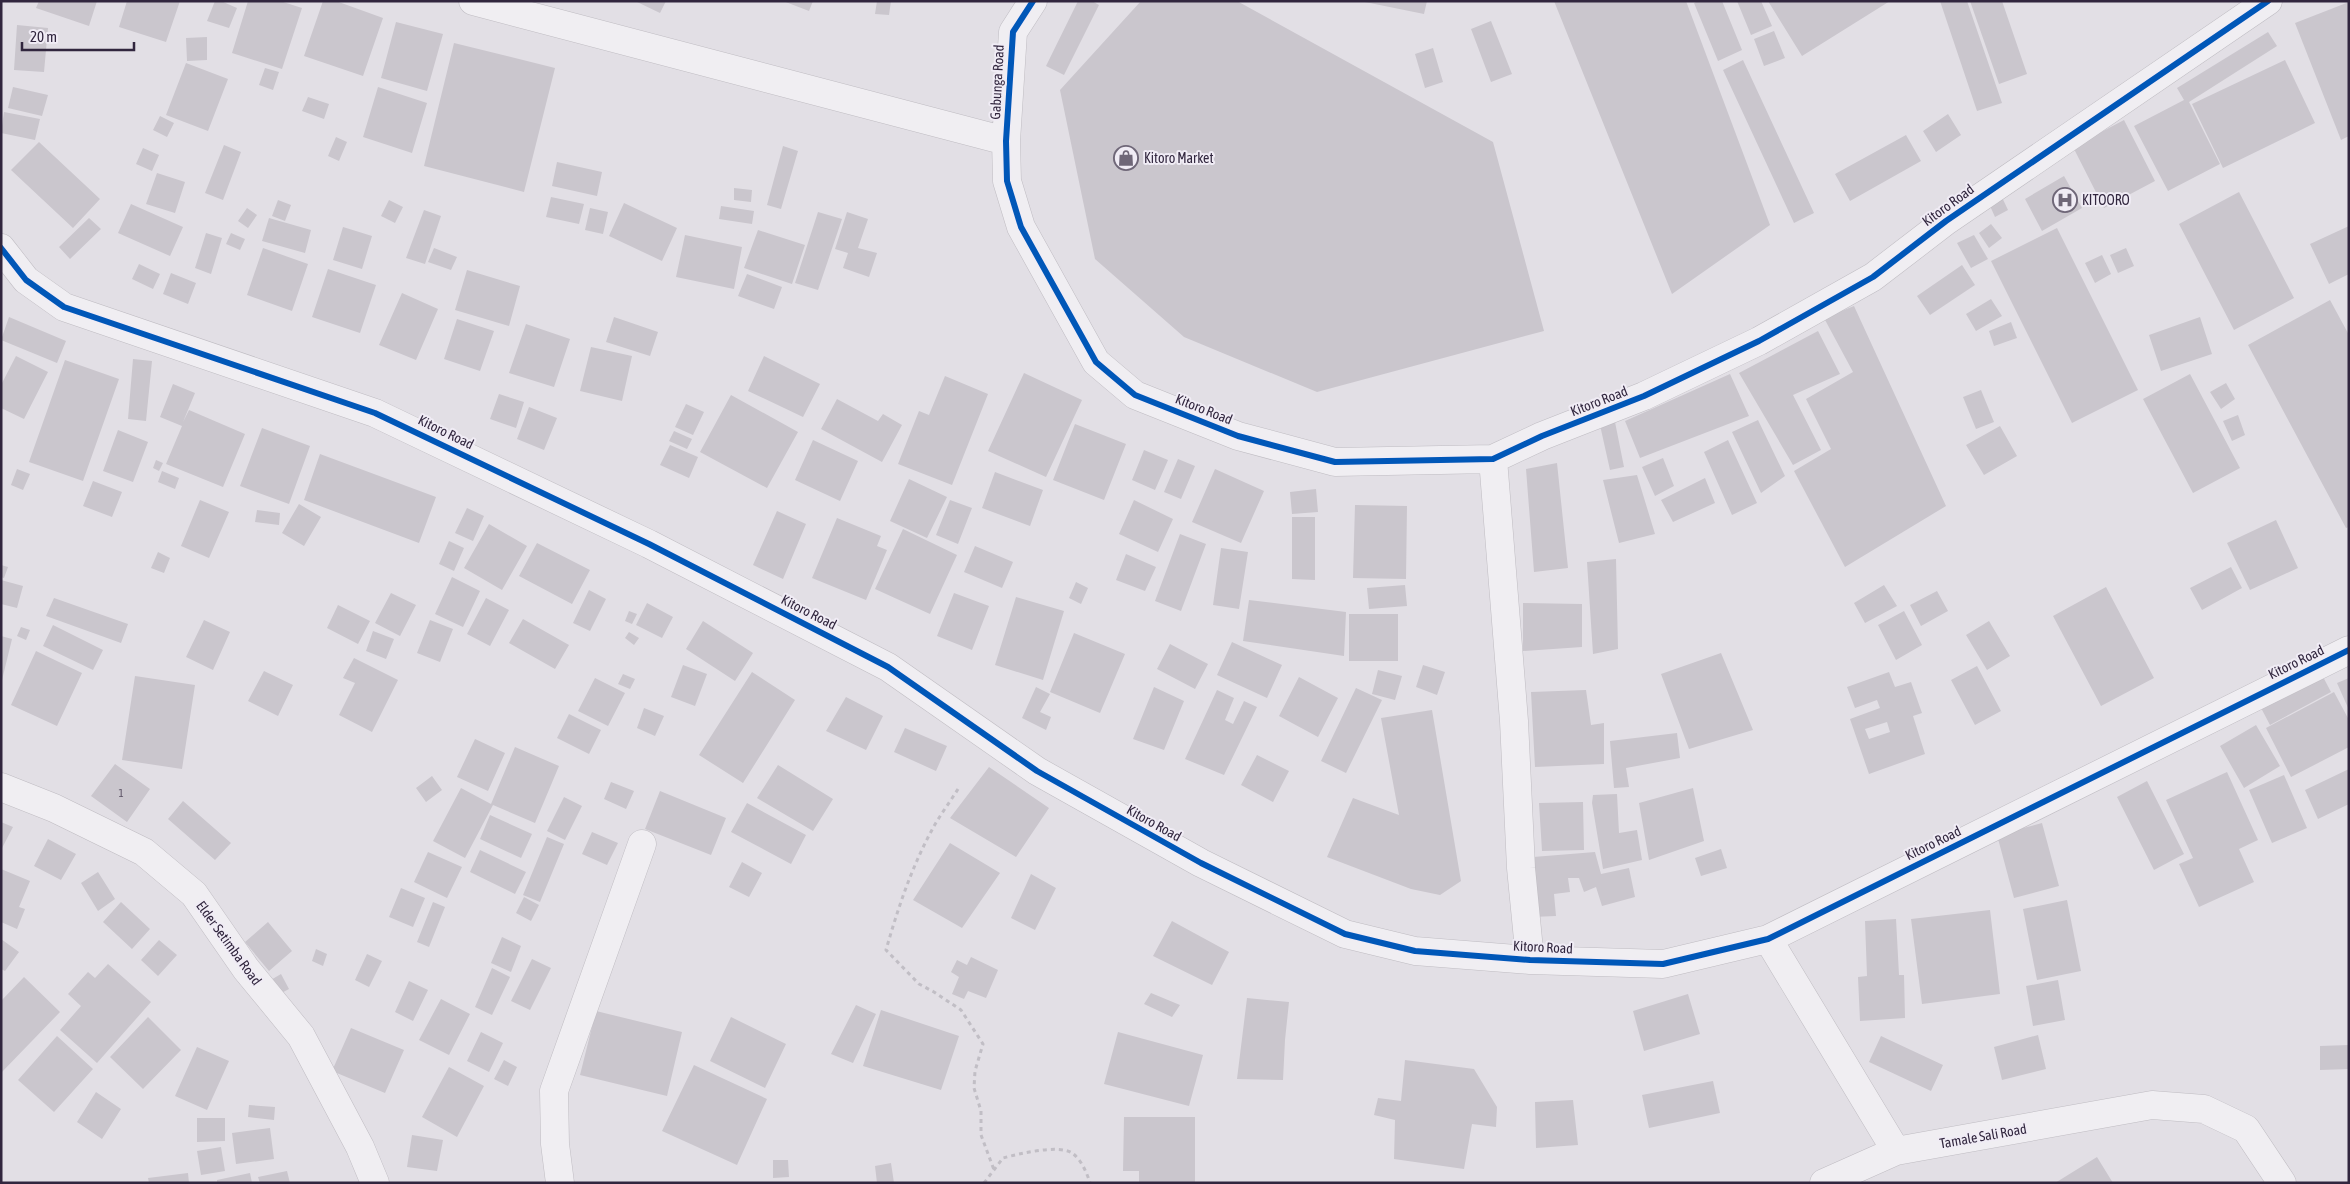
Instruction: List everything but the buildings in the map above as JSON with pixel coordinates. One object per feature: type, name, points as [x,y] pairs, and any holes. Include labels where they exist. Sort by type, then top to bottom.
[{"type":"street","points":[[473,1],[1006,140]]},
{"type":"street","name":"Gabunga Road","points":[[1006,140],[1013,32],[1034,1]]},
{"type":"street","name":"Kitoro Road","points":[[1006,140],[1008,181],[1021,227],[1096,362],[1135,395],[1238,436],[1335,462],[1493,459],[1542,436],[1644,396],[1732,354],[1873,277],[1946,221],[2268,1]]},
{"type":"street","name":"Kitoro Road","points":[[1,248],[26,280],[64,307],[375,413],[649,544],[888,667],[1037,772],[1201,863],[1345,934],[1415,951],[1530,960],[1663,964],[1768,939],[2349,650]]},
{"type":"street","points":[[1493,459],[1514,721],[1521,868],[1530,960]]},
{"type":"street","name":"Elder Setimba Road","points":[[1,787],[54,808],[144,852],[194,894],[246,969],[301,1036],[360,1147],[375,1183]]},
{"type":"street","points":[[560,1183],[554,1091],[642,844]]},
{"type":"street","points":[[1768,939],[1896,1151]]},
{"type":"street","name":"Tamale Sali Road","points":[[1824,1183],[1896,1151],[2152,1105],[2204,1109],[2246,1129],[2282,1183]]},
{"type":"path","points":[[958,790],[933,828],[912,873],[886,950],[919,984],[961,1010],[983,1044],[975,1072],[974,1088],[981,1111],[980,1135],[994,1170]]},
{"type":"path","points":[[984,1183],[1003,1158],[1027,1152],[1060,1150],[1071,1152],[1075,1156],[1090,1183]]},
{"type":"cycle path","points":[[1033,1],[1013,32],[1006,141],[1007,181],[1021,227],[1096,362],[1135,395],[1238,436],[1335,462],[1493,459],[1542,436],[1644,396],[1759,341],[1873,277],[1946,221],[2268,1]]},
{"type":"cycle path","points":[[1,248],[26,280],[64,307],[375,413],[649,544],[888,667],[1037,771],[1201,863],[1345,934],[1415,951],[1530,960],[1663,964],[1768,939],[2349,650]]},
{"type":"place","name":"Kitoro Market","points":[[1126,158]]},
{"type":"place","name":"KITOORO","points":[[2065,200]]}]
